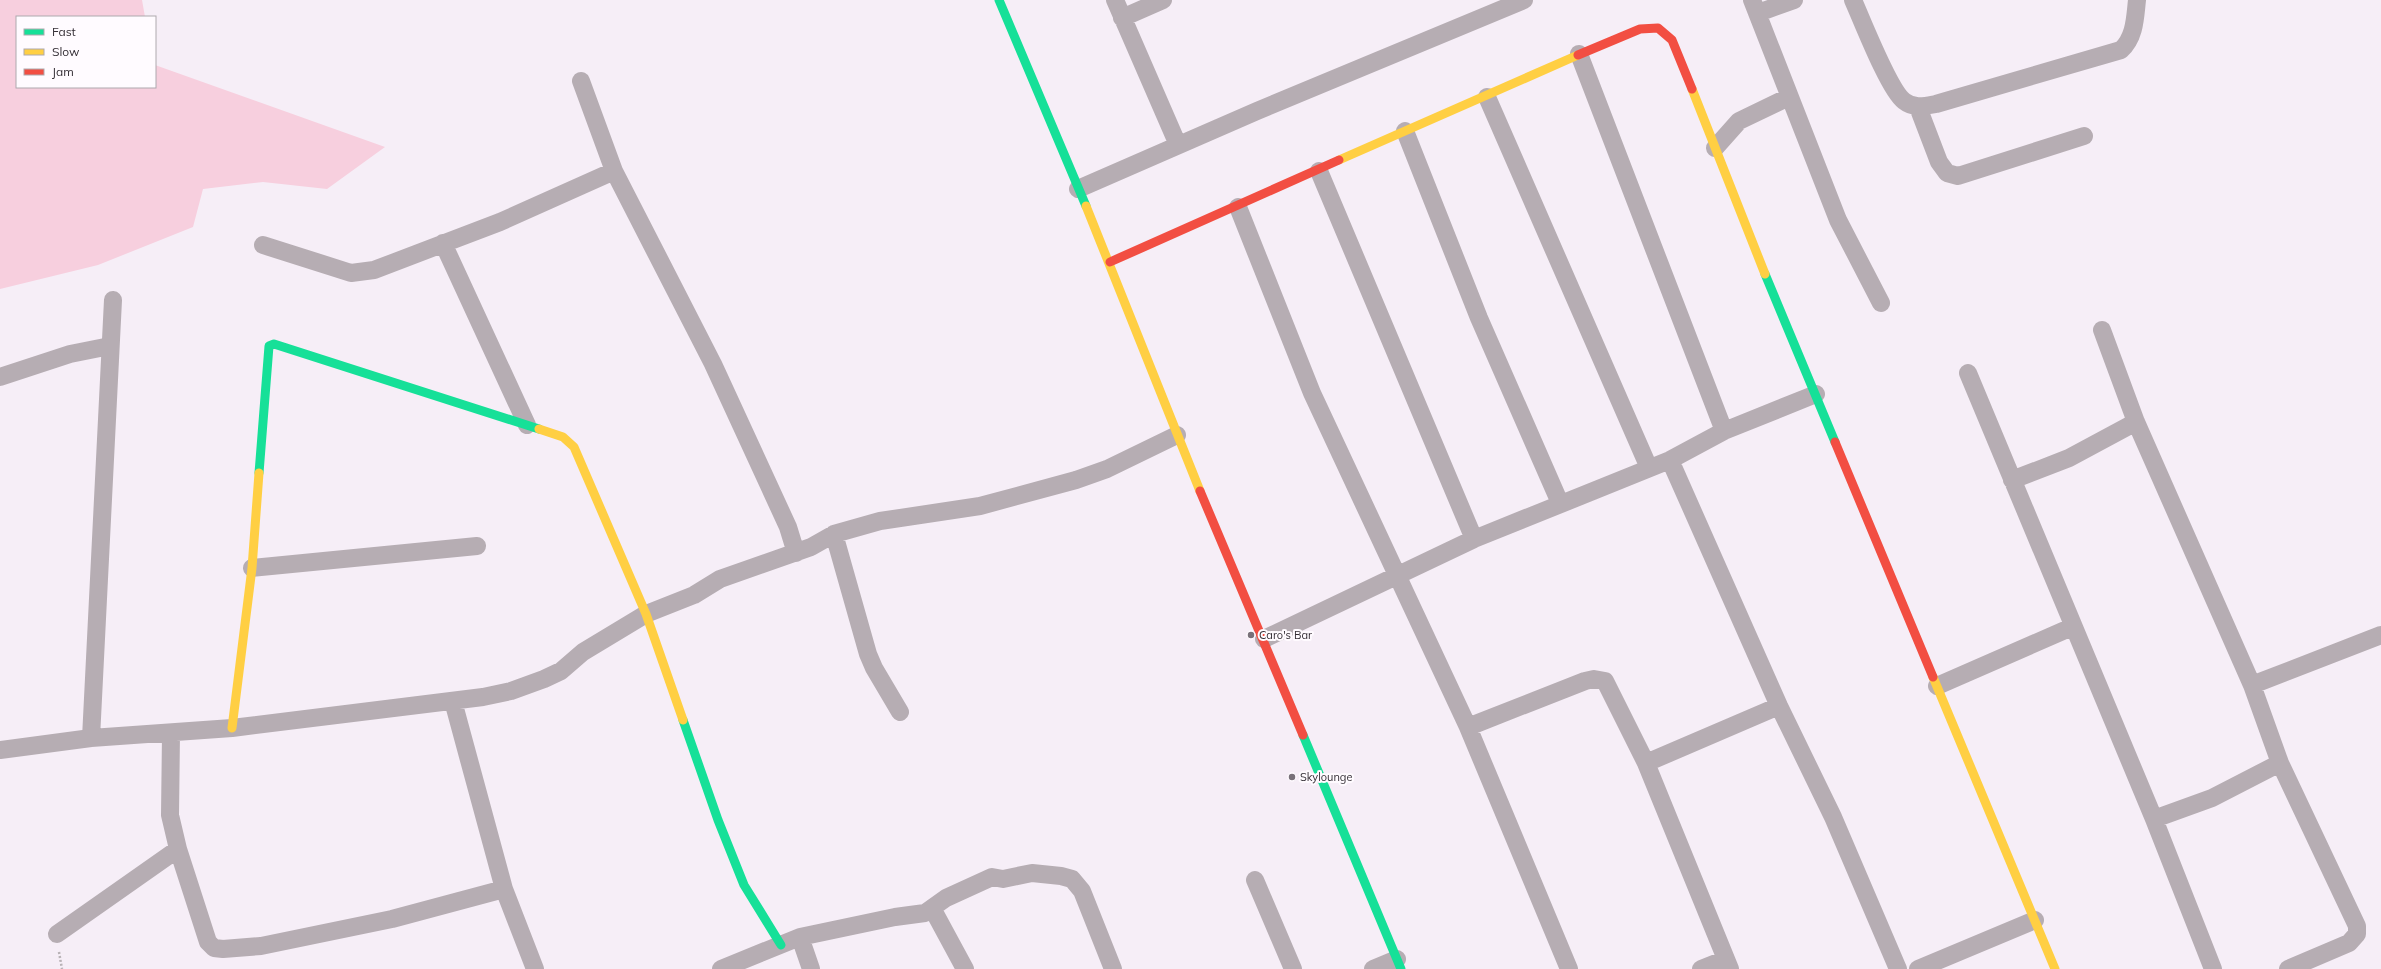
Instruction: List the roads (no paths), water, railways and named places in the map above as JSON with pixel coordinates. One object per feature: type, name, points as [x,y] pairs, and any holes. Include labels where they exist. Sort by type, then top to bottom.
[{"type":"street","points":[[999,0],[1110,262],[1177,435],[1264,638],[1399,964],[1373,969]]},
{"type":"street","points":[[1115,0],[1178,145]]},
{"type":"street","points":[[1122,18],[1163,0]]},
{"type":"street","points":[[1078,189],[1178,145],[1524,0]]},
{"type":"street","points":[[1794,0],[1755,7],[1838,220],[1882,303]]},
{"type":"street","points":[[1853,0],[1892,87],[1904,101],[1918,107],[1936,104],[2121,50],[2129,43],[2135,22],[2137,0]]},
{"type":"street","points":[[1110,262],[1238,207],[1405,131],[1487,97],[1579,54],[1641,29],[1654,26],[1662,30],[1672,40],[1936,686],[2055,969]]},
{"type":"street","points":[[1579,54],[1724,431]]},
{"type":"street","points":[[581,81],[614,171],[713,364],[788,527],[796,553]]},
{"type":"street","points":[[1487,97],[1649,468]]},
{"type":"street","points":[[1715,148],[1739,121],[1789,97]]},
{"type":"street","points":[[1918,107],[1939,162],[1947,173],[1958,176],[2084,136]]},
{"type":"street","points":[[1405,131],[1478,318],[1560,503]]},
{"type":"street","points":[[263,244],[351,273],[374,270],[500,222],[614,171]]},
{"type":"street","points":[[1319,171],[1474,539]]},
{"type":"street","points":[[1238,207],[1312,393],[1468,727],[1569,969]]},
{"type":"street","points":[[443,243],[527,424]]},
{"type":"street","points":[[91,738],[113,300]]},
{"type":"street","points":[[2102,330],[2136,422],[2252,685],[2280,763],[2357,926],[2357,934],[2349,943],[2288,969]]},
{"type":"street","points":[[232,728],[252,568],[269,346],[274,344],[527,424],[563,437],[574,447],[646,614],[718,820],[744,885],[781,945]]},
{"type":"street","points":[[0,377],[70,354],[110,346]]},
{"type":"street","points":[[1968,373],[2072,627],[2154,819],[2213,969]]},
{"type":"street","points":[[1264,638],[1474,539],[1560,503],[1593,493],[1670,460],[1724,431],[1816,394]]},
{"type":"street","points":[[2012,480],[2069,458],[2136,422]]},
{"type":"street","points":[[0,750],[91,738],[171,734],[232,728],[453,701],[511,691],[544,679],[560,671],[583,652],[646,614],[694,594],[720,579],[796,553],[834,534],[880,521],[980,506],[1076,480],[1107,469],[1177,435]]},
{"type":"street","points":[[1670,460],[1779,706],[1833,817],[1898,969]]},
{"type":"street","points":[[834,534],[868,654],[874,668],[900,712]]},
{"type":"street","points":[[252,568],[477,546]]},
{"type":"street","points":[[1936,686],[2072,627]]},
{"type":"street","points":[[2252,685],[2381,635]]},
{"type":"street","points":[[1468,727],[1585,681],[1605,681],[1646,763],[1728,964],[1701,969]]},
{"type":"street","points":[[453,701],[504,889],[535,969]]},
{"type":"street","points":[[1646,763],[1779,706]]},
{"type":"street","points":[[171,734],[170,815],[178,849],[208,942],[214,948],[261,946],[392,919],[504,889]]},
{"type":"street","points":[[2154,819],[2212,798],[2280,763]]},
{"type":"street","points":[[57,934],[178,849]]},
{"type":"street","points":[[720,969],[800,937],[895,917],[916,916],[932,908],[946,898],[992,877],[1003,879],[1032,874],[1061,876],[1072,880],[1082,891],[1113,969]]},
{"type":"street","points":[[1255,880],[1293,969]]},
{"type":"street","points":[[932,908],[965,969]]},
{"type":"street","points":[[1918,969],[2035,920]]},
{"type":"street","points":[[800,937],[811,969]]},
{"type":"place","name":"Caro's Bar","points":[[1251,635]]},
{"type":"place","name":"Skylounge","points":[[1292,777]]}]
